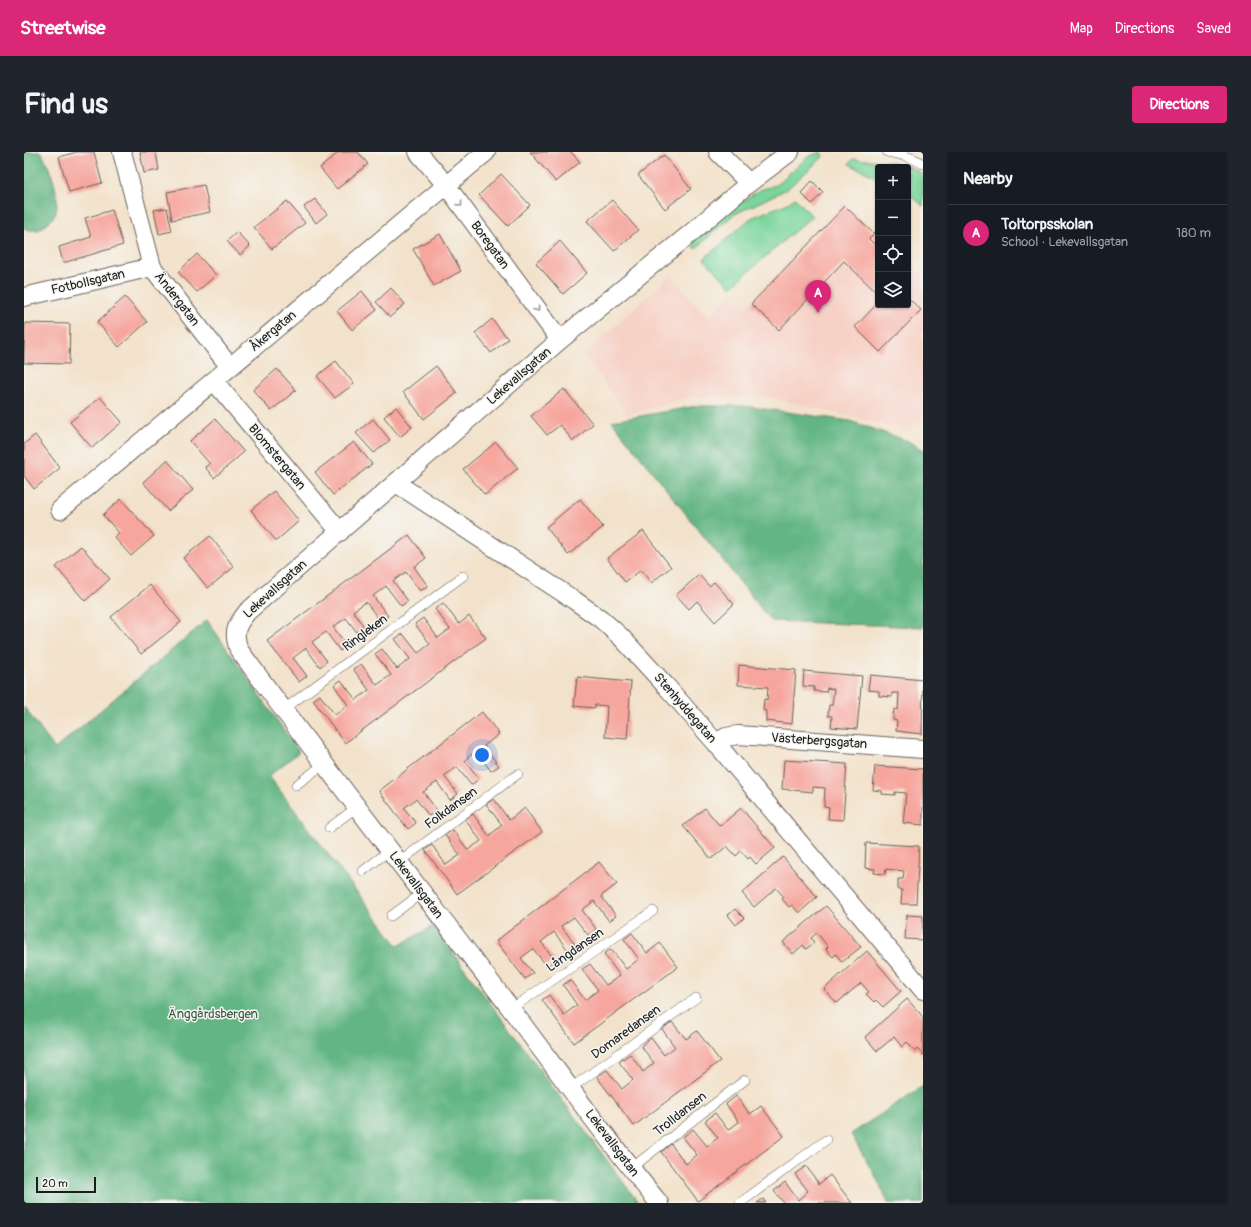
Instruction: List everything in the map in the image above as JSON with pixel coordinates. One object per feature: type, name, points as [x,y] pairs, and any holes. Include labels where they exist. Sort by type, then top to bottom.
[{"type":"street","name":"Ändergatan","points":[[122,152],[152,267],[230,367]]},
{"type":"street","name":"Boregatan","points":[[418,152],[446,185],[560,340]]},
{"type":"street","name":"Åkergatan","points":[[60,510],[486,152]]},
{"type":"street","points":[[718,152],[749,183]]},
{"type":"street","name":"Lekevallsgatan","points":[[659,1203],[630,1169],[571,1088],[283,710],[239,650],[236,640],[236,630],[239,622],[247,612],[560,340],[691,233],[749,183],[790,152]]},
{"type":"street","name":"Fotbollsgatan","points":[[24,297],[152,267]]},
{"type":"street","name":"Blomstergatan","points":[[214,381],[340,532]]},
{"type":"street","name":"Stenhyddegatan","points":[[396,483],[574,600],[601,619],[621,637],[716,743],[923,990]]},
{"type":"street","name":"Västerbergsgatan","points":[[716,743],[726,737],[738,735],[923,749]]},
{"type":"lane","points":[[886,152],[899,154],[923,164]]},
{"type":"lane","name":"Ringleken","points":[[283,710],[463,576]]},
{"type":"lane","points":[[296,785],[324,764]]},
{"type":"lane","name":"Folkdansen","points":[[363,871],[394,856],[518,774]]},
{"type":"lane","points":[[329,828],[357,807]]},
{"type":"lane","points":[[391,916],[422,893]]},
{"type":"lane","name":"Långdansen","points":[[511,1009],[653,911]]},
{"type":"lane","name":"Domaredansen","points":[[571,1088],[696,998]]},
{"type":"lane","name":"Trolldansen","points":[[630,1169],[745,1080]]},
{"type":"lane","points":[[740,1203],[826,1140]]},
{"type":"shaded area","points":[[843,202],[875,231],[875,308],[911,308],[911,264],[923,275],[923,417],[910,431],[768,397],[690,397],[627,415],[584,354],[671,275],[708,318],[732,295],[745,307]]},
{"type":"green space","points":[[24,152],[41,152],[51,174],[56,192],[57,208],[55,215],[42,228],[36,230],[24,228]]},
{"type":"green space","points":[[821,152],[823,157],[787,189],[733,215],[695,249],[691,243],[729,210],[760,190],[776,185],[808,157]]},
{"type":"green space","points":[[853,159],[902,164],[875,164],[875,177],[849,164]]},
{"type":"green space","points":[[911,168],[923,175],[923,206],[911,196]]},
{"type":"green space","points":[[795,198],[812,216],[731,287],[704,259],[751,218],[788,203]]},
{"type":"green space","points":[[697,406],[744,406],[850,421],[908,441],[923,450],[923,627],[771,621],[612,421]]},
{"type":"green space","name":"Änggårdsbergen","points":[[207,620],[299,752],[269,776],[398,946],[433,926],[638,1202],[637,1203],[24,1203],[24,707],[55,749]]},
{"type":"green space","points":[[923,1086],[923,1203],[888,1203],[879,1183],[851,1134]]},
{"type":"building","points":[[77,152],[94,152],[102,183],[69,192],[59,157]]},
{"type":"building","points":[[140,152],[156,152],[159,170],[144,173]]},
{"type":"building","points":[[339,152],[358,152],[368,164],[337,189],[320,168]]},
{"type":"building","points":[[530,152],[571,152],[580,162],[556,182]]},
{"type":"building","points":[[664,155],[691,189],[665,209],[638,175]]},
{"type":"building","points":[[501,174],[530,205],[508,226],[479,195]]},
{"type":"building","points":[[812,181],[823,192],[812,204],[801,193]]},
{"type":"building","points":[[204,185],[210,212],[172,220],[167,192]]},
{"type":"building","points":[[315,199],[327,214],[316,223],[304,207]]},
{"type":"building","points":[[612,200],[638,230],[614,251],[587,221]]},
{"type":"building","points":[[287,201],[305,223],[272,249],[254,227]]},
{"type":"building","points":[[845,206],[874,234],[869,239],[875,245],[875,291],[844,261],[779,330],[751,304]]},
{"type":"building","points":[[167,208],[172,231],[159,234],[154,210]]},
{"type":"building","points":[[112,210],[123,245],[63,263],[59,247],[91,237],[85,218]]},
{"type":"building","points":[[237,232],[250,246],[240,255],[227,241]]},
{"type":"building","points":[[440,234],[461,271],[434,286],[413,249]]},
{"type":"building","points":[[560,241],[587,273],[563,294],[536,263]]},
{"type":"building","points":[[197,254],[216,275],[197,292],[178,272]]},
{"type":"building","points":[[391,288],[405,304],[390,317],[376,302]]},
{"type":"building","points":[[362,291],[377,310],[352,330],[337,311]]},
{"type":"building","points":[[125,297],[147,322],[119,347],[97,322]]},
{"type":"building","points":[[911,301],[921,310],[880,352],[855,327],[875,306],[875,308],[911,308]]},
{"type":"building","points":[[492,319],[508,339],[491,353],[475,333]]},
{"type":"building","points":[[25,323],[70,324],[69,364],[24,363]]},
{"type":"building","points":[[336,361],[354,384],[335,398],[317,376]]},
{"type":"building","points":[[436,366],[457,393],[424,419],[403,392]]},
{"type":"building","points":[[277,369],[296,390],[271,411],[253,390]]},
{"type":"building","points":[[564,389],[593,424],[573,441],[560,425],[547,435],[531,416]]},
{"type":"building","points":[[100,397],[122,422],[92,448],[70,422]]},
{"type":"building","points":[[396,407],[412,427],[400,437],[384,417]]},
{"type":"building","points":[[215,419],[244,452],[214,478],[205,467],[210,464],[190,441]]},
{"type":"building","points":[[373,419],[390,440],[374,453],[356,433]]},
{"type":"building","points":[[35,435],[60,468],[34,489],[24,476],[24,444]]},
{"type":"building","points":[[354,442],[372,464],[333,495],[315,472]]},
{"type":"building","points":[[496,442],[518,468],[485,495],[463,469]]},
{"type":"building","points":[[167,460],[193,490],[168,511],[143,482]]},
{"type":"building","points":[[274,491],[299,521],[276,541],[251,510]]},
{"type":"building","points":[[121,499],[154,536],[131,556],[114,537],[119,533],[103,515]]},
{"type":"building","points":[[580,499],[603,527],[568,555],[546,527]]},
{"type":"building","points":[[643,531],[671,567],[651,583],[641,570],[625,582],[607,558]]},
{"type":"building","points":[[409,535],[426,558],[414,567],[428,586],[420,591],[406,572],[393,581],[408,601],[401,606],[386,586],[373,596],[388,616],[380,621],[366,602],[353,611],[367,631],[360,636],[346,618],[333,627],[347,646],[340,651],[326,632],[312,642],[327,661],[320,667],[306,648],[293,658],[307,676],[299,682],[267,641]]},
{"type":"building","points":[[210,536],[234,567],[208,588],[183,558]]},
{"type":"building","points":[[81,546],[110,579],[85,601],[56,567]]},
{"type":"building","points":[[699,575],[709,586],[714,582],[734,604],[715,622],[697,601],[689,609],[676,595]]},
{"type":"building","points":[[150,585],[181,622],[141,654],[111,617]]},
{"type":"building","points":[[443,603],[459,624],[469,616],[486,638],[345,743],[313,700],[320,695],[335,715],[348,705],[334,685],[341,680],[356,700],[369,690],[353,669],[361,664],[377,685],[391,675],[375,654],[382,649],[397,669],[410,659],[395,639],[403,634],[418,653],[430,644],[415,624],[423,618],[438,638],[450,629],[435,609]]},
{"type":"building","points":[[739,665],[796,670],[792,724],[766,721],[766,711],[763,710],[764,699],[767,700],[768,687],[738,685]]},
{"type":"building","points":[[804,671],[862,676],[857,729],[831,727],[832,716],[828,716],[829,705],[832,705],[834,689],[827,688],[826,692],[814,691],[814,687],[803,686]]},
{"type":"building","points":[[870,675],[923,680],[922,734],[896,731],[897,721],[893,720],[894,709],[898,710],[899,693],[892,693],[892,697],[879,696],[879,691],[868,690]]},
{"type":"building","points":[[577,677],[631,682],[627,739],[605,737],[607,706],[595,705],[595,708],[574,706]]},
{"type":"building","points":[[482,712],[499,734],[484,746],[499,766],[491,771],[476,751],[465,760],[479,779],[471,785],[457,767],[444,776],[458,794],[450,800],[437,782],[423,792],[437,810],[429,816],[416,799],[404,808],[416,823],[408,829],[379,791]]},
{"type":"building","points":[[784,760],[847,764],[843,820],[828,819],[829,808],[824,807],[825,788],[813,787],[813,792],[782,789]]},
{"type":"building","points":[[875,766],[923,769],[923,825],[903,823],[906,793],[895,792],[895,795],[882,794],[882,791],[873,790]]},
{"type":"building","points":[[494,799],[509,820],[525,808],[542,832],[457,894],[425,850],[432,845],[446,865],[460,855],[445,835],[453,830],[468,850],[481,841],[465,819],[473,814],[489,836],[502,825],[486,804]]},
{"type":"building","points":[[705,808],[720,826],[741,808],[775,848],[756,864],[750,857],[748,859],[741,851],[736,856],[727,846],[711,859],[683,826]]},
{"type":"building","points":[[866,843],[919,846],[916,904],[901,904],[902,890],[898,889],[898,879],[903,879],[904,871],[886,869],[885,874],[874,873],[875,869],[865,868]]},
{"type":"building","points":[[783,857],[817,897],[799,913],[792,905],[789,907],[782,899],[784,897],[776,888],[754,907],[742,893]]},
{"type":"building","points":[[599,862],[617,884],[601,896],[616,916],[609,921],[594,901],[582,910],[596,929],[588,935],[574,917],[561,926],[575,944],[568,950],[554,932],[541,942],[555,960],[547,966],[533,949],[521,958],[533,973],[525,979],[496,941]]},
{"type":"building","points":[[826,906],[861,947],[842,962],[836,954],[833,957],[826,949],[828,947],[817,933],[811,938],[814,943],[806,949],[803,945],[793,954],[783,942]]},
{"type":"building","points":[[735,909],[744,918],[736,925],[728,915]]},
{"type":"building","points":[[907,915],[923,916],[923,940],[905,939]]},
{"type":"building","points":[[632,933],[647,953],[660,943],[678,967],[574,1043],[542,1000],[549,995],[564,1015],[577,1005],[563,985],[570,980],[585,1000],[598,990],[582,969],[590,964],[606,985],[620,976],[604,954],[611,949],[626,969],[639,959],[624,939]]},
{"type":"building","points":[[867,951],[901,991],[883,1007],[876,1000],[874,1002],[866,994],[869,992],[861,983],[837,1003],[824,989]]},
{"type":"building","points":[[907,999],[923,1017],[923,1055],[917,1049],[915,1051],[907,1042],[902,1047],[894,1037],[877,1051],[865,1037]]},
{"type":"building","points":[[672,1022],[686,1039],[697,1031],[720,1061],[634,1126],[597,1077],[607,1070],[622,1089],[633,1080],[619,1062],[630,1054],[643,1072],[654,1063],[641,1046],[651,1038],[664,1055],[675,1047],[662,1029]]},
{"type":"building","points":[[736,1096],[750,1114],[761,1106],[784,1136],[698,1201],[661,1152],[671,1144],[686,1164],[697,1155],[683,1137],[693,1129],[707,1146],[718,1138],[705,1121],[715,1113],[728,1130],[739,1122],[726,1104]]},
{"type":"building","points":[[806,1166],[819,1184],[830,1175],[852,1203],[784,1203],[774,1191],[785,1182],[798,1200],[808,1191],[795,1174]]},
{"type":"building","points":[[763,1199],[766,1203],[757,1203]]},
{"type":"place","name":"Toltorpsskolan","points":[[818,313]]}]
